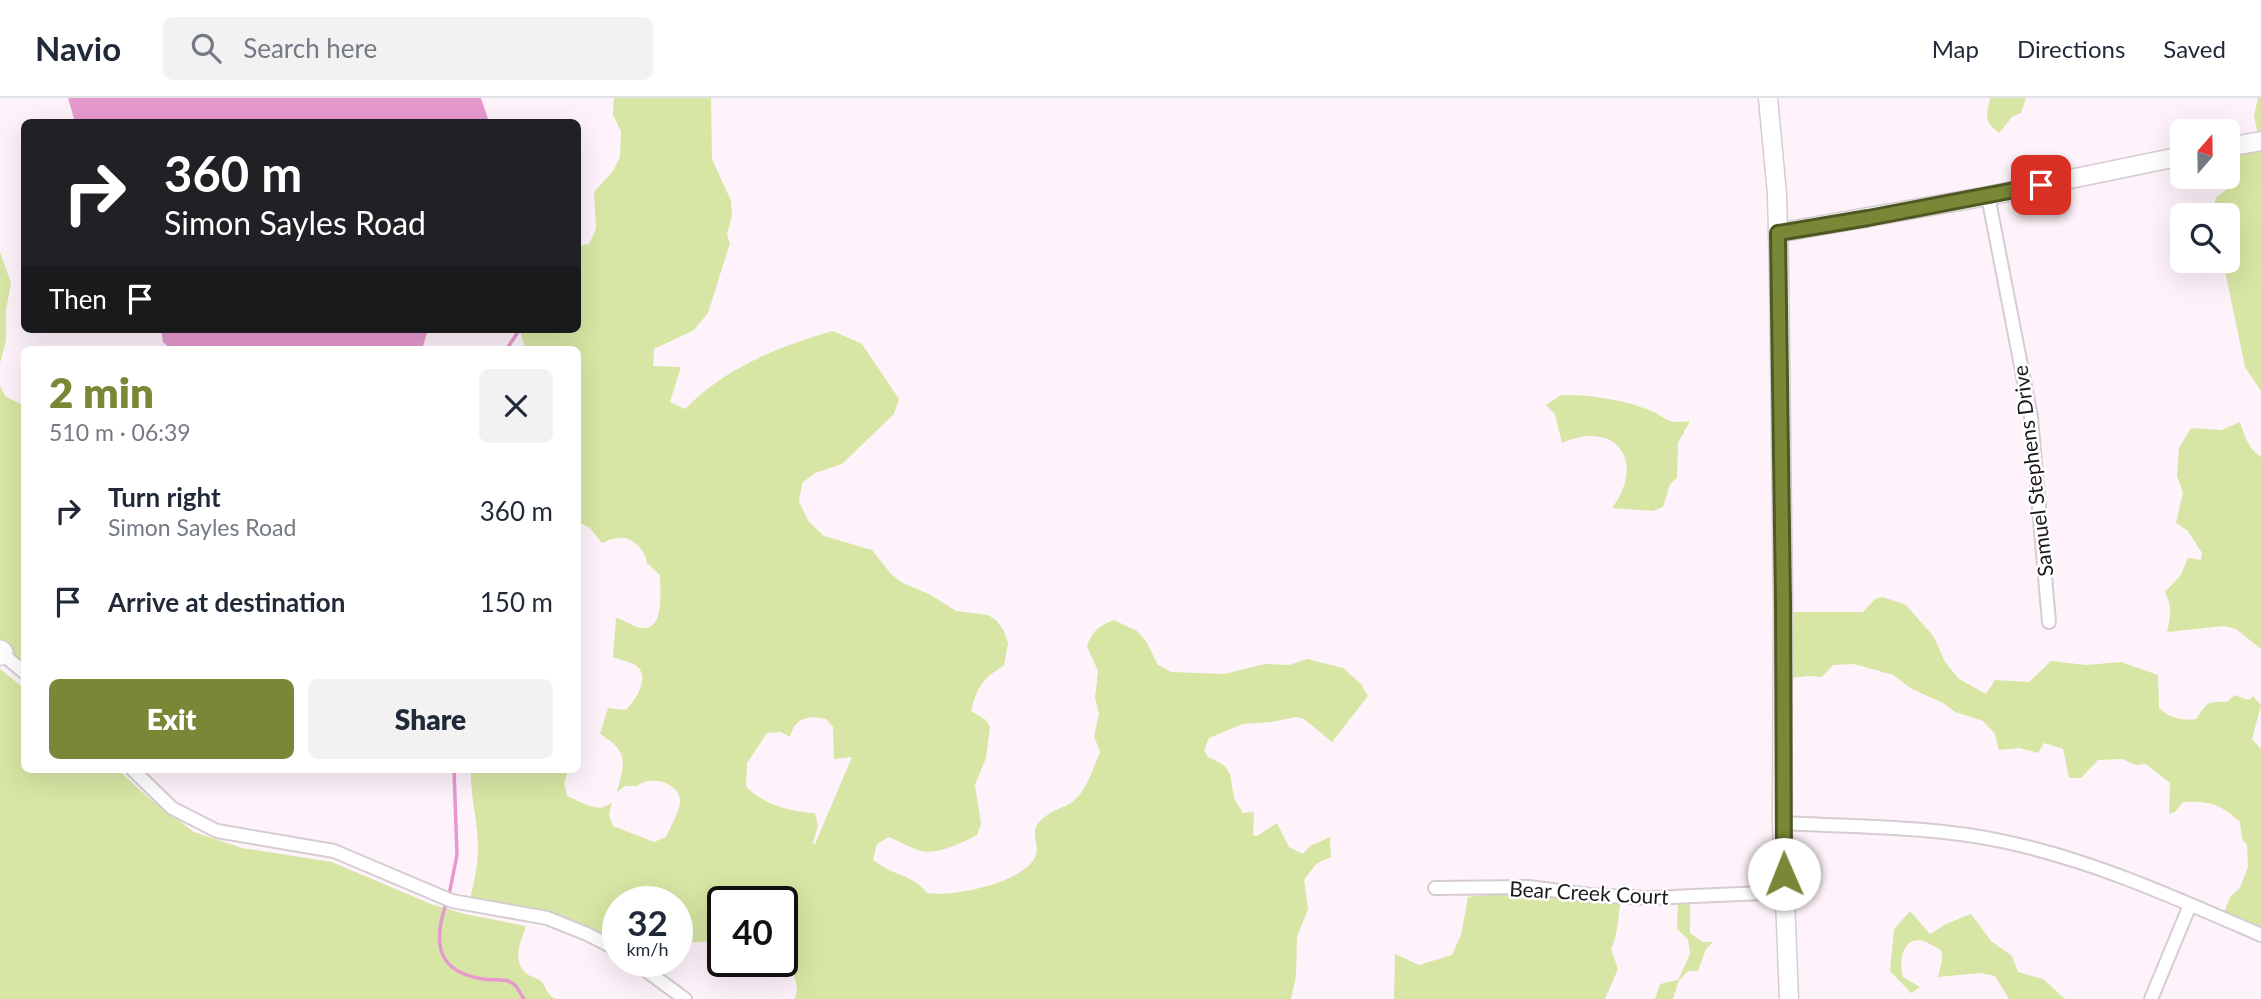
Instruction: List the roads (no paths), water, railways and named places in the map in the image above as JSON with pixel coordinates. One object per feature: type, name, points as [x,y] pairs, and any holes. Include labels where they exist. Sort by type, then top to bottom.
[{"type":"street","points":[[1768,98],[1773,134],[1778,233],[1783,602],[1782,823],[1789,999]]},
{"type":"street","points":[[2240,145],[2261,141]]},
{"type":"street","points":[[1778,233],[1988,196],[2170,158]]},
{"type":"street","name":"Samuel Stephens Drive","points":[[1988,196],[2031,417],[2049,622]]},
{"type":"street","points":[[0,652],[21,670]]},
{"type":"street","points":[[137,773],[172,808],[217,831],[334,851],[452,901],[547,918],[602,941]]},
{"type":"street","points":[[1782,823],[1947,833],[2007,842],[2089,864],[2261,935]]},
{"type":"street","name":"Bear Creek Court","points":[[1435,888],[1529,887],[1590,895],[1648,898],[1784,892]]},
{"type":"street","points":[[2151,999],[2190,905]]},
{"type":"street","points":[[655,977],[685,999]]},
{"type":"waterway","points":[[509,346],[517,333]]},
{"type":"waterway","points":[[449,895],[457,855],[454,773]]},
{"type":"waterway","points":[[445,907],[441,921],[440,945],[448,963],[468,975],[511,983],[524,999]]}]
